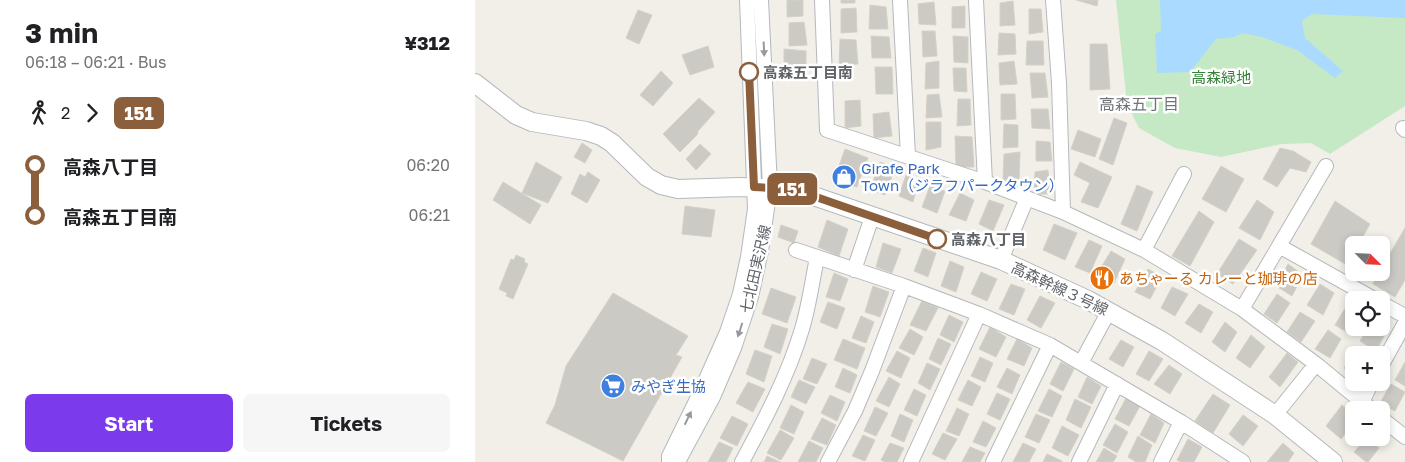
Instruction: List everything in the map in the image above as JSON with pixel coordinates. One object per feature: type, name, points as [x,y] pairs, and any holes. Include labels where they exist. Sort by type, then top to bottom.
[{"type":"street","points":[[669,462],[669,456],[727,332],[740,294],[755,209],[762,187],[747,0]]},
{"type":"street","name":"七北田実沢線","points":[[675,462],[680,458],[713,397],[734,348],[753,288],[763,243],[761,0]]},
{"type":"street","points":[[822,0],[827,130],[985,182],[1063,212],[1144,250],[1242,309],[1316,364],[1361,401]]},
{"type":"street","points":[[900,0],[908,156]]},
{"type":"street","points":[[976,0],[985,182]]},
{"type":"street","points":[[1053,0],[1059,83],[1063,212]]},
{"type":"street","name":"高森幹線３号線","points":[[475,83],[516,114],[531,122],[587,131],[601,136],[613,143],[647,177],[661,185],[678,188],[762,187],[793,189],[1001,260],[1109,311],[1163,341],[1275,415],[1333,462]]},
{"type":"street","points":[[1242,309],[1326,166]]},
{"type":"street","points":[[1144,250],[1184,174]]},
{"type":"street","points":[[1001,260],[1027,198]]},
{"type":"street","points":[[854,270],[872,217]]},
{"type":"street","points":[[1279,246],[1359,291]]},
{"type":"street","points":[[795,250],[904,286],[979,314],[1050,345],[1181,422],[1243,462]]},
{"type":"street","points":[[742,462],[788,370],[802,328],[817,258]]},
{"type":"street","points":[[828,462],[855,411],[869,379],[904,286]]},
{"type":"street","points":[[1390,308],[1405,316]]},
{"type":"street","points":[[1081,363],[1109,311]]},
{"type":"street","points":[[911,462],[979,314]]},
{"type":"street","points":[[1390,350],[1405,323]]},
{"type":"street","points":[[993,462],[1050,345]]},
{"type":"street","points":[[1275,415],[1316,364]]},
{"type":"street","points":[[1079,462],[1117,384]]},
{"type":"street","points":[[1161,462],[1181,422]]},
{"type":"street","points":[[1390,425],[1405,437]]},
{"type":"green space","name":"高森緑地","points":[[1116,0],[1405,0],[1405,106],[1330,154],[1311,143],[1281,144],[1221,157],[1175,148],[1139,128],[1127,104]]},
{"type":"water","points":[[1160,0],[1405,0],[1405,18],[1312,14],[1302,21],[1305,38],[1343,71],[1335,78],[1297,50],[1262,37],[1242,33],[1235,37],[1216,39],[1190,72],[1157,73],[1155,34],[1161,31]]},
{"type":"building","points":[[787,0],[803,0],[803,16],[787,17]]},
{"type":"building","points":[[841,0],[855,0],[855,3],[841,3]]},
{"type":"building","points":[[1076,0],[1098,0],[1097,6]]},
{"type":"building","points":[[1013,1],[1015,25],[1000,26],[1000,3]]},
{"type":"building","points":[[934,2],[936,25],[919,24],[918,4]]},
{"type":"building","points":[[870,5],[886,7],[888,29],[869,29]]},
{"type":"building","points":[[965,6],[965,28],[952,28],[952,7]]},
{"type":"building","points":[[856,8],[857,32],[841,33],[841,9]]},
{"type":"building","points":[[1029,9],[1041,9],[1043,32],[1029,34]]},
{"type":"building","points":[[638,10],[652,15],[639,44],[626,38]]},
{"type":"building","points":[[804,22],[807,45],[789,46],[789,23]]},
{"type":"building","points":[[922,31],[935,31],[937,56],[923,57]]},
{"type":"building","points":[[999,33],[1015,34],[1016,54],[998,55]]},
{"type":"building","points":[[871,36],[889,37],[891,58],[872,58]]},
{"type":"building","points":[[953,36],[968,37],[968,63],[954,62]]},
{"type":"building","points":[[840,39],[856,40],[858,64],[839,65]]},
{"type":"building","points":[[1027,41],[1043,41],[1044,65],[1026,65]]},
{"type":"building","points":[[1090,44],[1107,44],[1110,89],[1090,90]]},
{"type":"building","points":[[708,46],[714,67],[690,75],[682,55]]},
{"type":"building","points":[[784,49],[806,51],[806,71],[784,72]]},
{"type":"building","points":[[939,61],[939,88],[925,89],[926,63]]},
{"type":"building","points":[[1014,61],[1017,84],[1000,85],[999,63]]},
{"type":"building","points":[[875,67],[892,67],[893,94],[876,94]]},
{"type":"building","points":[[953,68],[966,68],[967,92],[954,91]]},
{"type":"building","points":[[661,71],[673,83],[653,106],[640,95]]},
{"type":"building","points":[[1030,73],[1045,73],[1048,97],[1032,98]]},
{"type":"building","points":[[939,94],[942,117],[926,118],[927,95]]},
{"type":"building","points":[[1001,94],[1015,94],[1016,119],[1001,120]]},
{"type":"building","points":[[699,98],[715,112],[698,131],[697,135],[680,152],[663,134]]},
{"type":"building","points":[[958,99],[970,99],[971,125],[957,126]]},
{"type":"building","points":[[860,100],[861,126],[845,128],[845,101]]},
{"type":"building","points":[[1031,109],[1048,109],[1050,129],[1032,128]]},
{"type":"building","points":[[889,112],[892,136],[874,138],[873,114]]},
{"type":"building","points":[[1114,118],[1127,123],[1113,165],[1099,159]]},
{"type":"building","points":[[926,122],[941,122],[941,147],[926,150]]},
{"type":"building","points":[[1004,124],[1018,125],[1018,147],[1003,148]]},
{"type":"building","points":[[1078,130],[1101,139],[1095,157],[1071,149]]},
{"type":"building","points":[[955,136],[972,137],[974,167],[956,167]]},
{"type":"building","points":[[1036,141],[1050,142],[1052,161],[1036,161]]},
{"type":"building","points":[[582,143],[592,150],[585,163],[574,157]]},
{"type":"building","points":[[700,144],[711,154],[696,170],[686,159]]},
{"type":"building","points":[[1280,148],[1293,151],[1311,162],[1306,172],[1290,168],[1277,187],[1263,179]]},
{"type":"building","points":[[845,149],[868,158],[857,187],[834,180]]},
{"type":"building","points":[[1020,152],[1019,181],[1003,180],[1004,154]]},
{"type":"building","points":[[536,162],[562,177],[548,203],[522,193]]},
{"type":"building","points":[[880,162],[895,168],[885,195],[870,190]]},
{"type":"building","points":[[1080,162],[1112,177],[1098,208],[1081,202],[1090,183],[1074,175]]},
{"type":"building","points":[[1221,166],[1244,179],[1226,212],[1202,199]]},
{"type":"building","points":[[1048,170],[1050,194],[1034,194],[1035,172]]},
{"type":"building","points":[[588,172],[600,180],[587,203],[571,194],[580,174],[585,177]]},
{"type":"building","points":[[906,175],[919,180],[913,202],[899,196]]},
{"type":"building","points":[[503,182],[541,205],[530,224],[493,200]]},
{"type":"building","points":[[1137,185],[1153,192],[1137,231],[1121,224]]},
{"type":"building","points":[[930,186],[945,191],[937,213],[922,207]]},
{"type":"building","points":[[960,193],[974,200],[966,221],[949,215]]},
{"type":"building","points":[[989,200],[1004,205],[993,231],[979,224]]},
{"type":"building","points":[[1257,200],[1274,212],[1260,240],[1239,228]]},
{"type":"building","points":[[1335,201],[1370,224],[1363,236],[1345,236],[1345,264],[1311,244]]},
{"type":"building","points":[[685,206],[715,210],[711,237],[682,234]]},
{"type":"building","points":[[1199,211],[1214,222],[1190,266],[1172,256]]},
{"type":"building","points":[[827,220],[848,229],[839,256],[818,247]]},
{"type":"building","points":[[1054,224],[1077,233],[1065,260],[1043,250]]},
{"type":"building","points":[[781,225],[798,231],[794,243],[778,237]]},
{"type":"building","points":[[1405,228],[1405,280],[1395,297],[1390,294],[1390,291],[1385,291],[1373,284],[1374,281],[1390,281],[1390,254]]},
{"type":"building","points":[[1239,239],[1257,250],[1233,284],[1217,274]]},
{"type":"building","points":[[1089,240],[1102,246],[1090,273],[1075,267]]},
{"type":"building","points":[[883,243],[901,249],[892,273],[876,267]]},
{"type":"building","points":[[923,248],[936,253],[928,277],[914,271]]},
{"type":"building","points":[[1111,251],[1125,259],[1114,283],[1097,274]]},
{"type":"building","points":[[516,255],[525,259],[524,262],[528,264],[513,299],[506,296],[507,293],[499,289],[511,259],[514,260]]},
{"type":"building","points":[[950,261],[964,267],[956,292],[941,286]]},
{"type":"building","points":[[1288,264],[1303,275],[1292,296],[1276,286]]},
{"type":"building","points":[[1148,269],[1162,277],[1150,299],[1135,292]]},
{"type":"building","points":[[981,272],[997,279],[987,301],[971,294]]},
{"type":"building","points":[[834,273],[848,279],[840,301],[826,297]]},
{"type":"building","points":[[1011,284],[1025,289],[1014,315],[999,309]]},
{"type":"building","points":[[1320,284],[1334,293],[1323,315],[1307,305]]},
{"type":"building","points":[[873,286],[889,292],[880,317],[865,312]]},
{"type":"building","points":[[1172,287],[1188,294],[1175,316],[1161,308]]},
{"type":"building","points":[[771,288],[796,297],[787,323],[762,314]]},
{"type":"building","name":"みやぎ生協","points":[[613,293],[688,336],[676,355],[682,357],[623,461],[546,423],[555,405],[566,366]]},
{"type":"building","points":[[1277,294],[1290,303],[1277,323],[1264,314]]},
{"type":"building","points":[[1040,296],[1055,303],[1041,328],[1027,320]]},
{"type":"building","points":[[922,301],[938,308],[926,331],[910,325]]},
{"type":"building","points":[[828,302],[845,308],[837,329],[820,322]]},
{"type":"building","points":[[1199,304],[1213,312],[1201,333],[1185,323]]},
{"type":"building","points":[[1345,309],[1345,331],[1335,325]]},
{"type":"building","points":[[1300,312],[1315,321],[1301,342],[1287,332]]},
{"type":"building","points":[[949,315],[963,322],[954,342],[940,335]]},
{"type":"building","points":[[861,316],[874,322],[866,343],[852,338]]},
{"type":"building","points":[[1225,322],[1237,332],[1225,352],[1212,342]]},
{"type":"building","points":[[772,324],[788,329],[780,354],[764,347]]},
{"type":"building","points":[[990,327],[1006,337],[996,357],[979,349]]},
{"type":"building","points":[[910,329],[923,337],[914,355],[899,348]]},
{"type":"building","points":[[1328,330],[1341,339],[1330,358],[1315,349]]},
{"type":"building","points":[[1251,335],[1265,347],[1250,368],[1236,358]]},
{"type":"building","points":[[1363,336],[1384,336],[1379,346],[1368,346],[1360,341]]},
{"type":"building","points":[[938,338],[951,344],[941,365],[929,359]]},
{"type":"building","points":[[843,339],[865,348],[857,369],[834,360]]},
{"type":"building","points":[[1017,339],[1032,348],[1024,366],[1007,359]]},
{"type":"building","points":[[1121,340],[1134,347],[1123,367],[1109,359]]},
{"type":"building","points":[[755,350],[772,356],[764,382],[746,374]]},
{"type":"building","points":[[897,351],[910,358],[901,378],[886,371]]},
{"type":"building","points":[[1149,351],[1163,359],[1149,381],[1136,374]]},
{"type":"building","points":[[1287,353],[1298,362],[1280,387],[1269,377]]},
{"type":"building","points":[[980,357],[993,363],[985,382],[971,376]]},
{"type":"building","points":[[812,358],[827,364],[817,384],[803,379]]},
{"type":"building","points":[[1061,362],[1074,369],[1063,391],[1050,384]]},
{"type":"building","points":[[1405,362],[1405,386],[1395,380]]},
{"type":"building","points":[[927,363],[940,369],[930,390],[918,383]]},
{"type":"building","points":[[1169,365],[1182,374],[1170,394],[1154,384]]},
{"type":"building","points":[[843,368],[857,375],[850,393],[835,387]]},
{"type":"building","points":[[1007,368],[1020,375],[1012,394],[997,387]]},
{"type":"building","points":[[889,377],[900,384],[889,407],[876,401]]},
{"type":"building","points":[[1087,377],[1101,386],[1092,404],[1078,397]]},
{"type":"building","points":[[799,380],[815,387],[806,404],[791,397]]},
{"type":"building","points":[[968,380],[981,387],[972,406],[958,400]]},
{"type":"building","points":[[748,382],[765,389],[753,412],[736,403]]},
{"type":"building","points":[[1391,384],[1405,392],[1395,411],[1390,408],[1390,401],[1381,401],[1387,391],[1390,391]]},
{"type":"building","points":[[914,389],[926,395],[917,416],[904,410]]},
{"type":"building","points":[[1049,389],[1062,396],[1052,417],[1038,411]]},
{"type":"building","points":[[997,393],[1010,399],[1000,420],[987,414]]},
{"type":"building","points":[[1213,394],[1230,405],[1213,433],[1195,421]]},
{"type":"building","points":[[830,395],[845,402],[837,421],[821,413]]},
{"type":"building","points":[[1126,398],[1140,406],[1129,426],[1115,419]]},
{"type":"building","points":[[1075,399],[1091,407],[1081,428],[1066,420]]},
{"type":"building","points":[[791,405],[804,412],[794,434],[780,428]]},
{"type":"building","points":[[1342,405],[1345,408],[1345,434],[1341,439],[1326,426]]},
{"type":"building","points":[[875,407],[888,413],[876,436],[864,431]]},
{"type":"building","points":[[957,408],[969,414],[959,436],[946,431]]},
{"type":"building","points":[[900,414],[913,420],[904,442],[891,436]]},
{"type":"building","points":[[1036,414],[1050,420],[1039,443],[1025,437]]},
{"type":"building","points":[[1151,414],[1164,423],[1155,443],[1140,435]]},
{"type":"building","points":[[1243,415],[1258,426],[1243,446],[1229,434]]},
{"type":"building","points":[[732,416],[748,424],[737,446],[720,438]]},
{"type":"building","points":[[822,418],[836,425],[827,445],[811,439]]},
{"type":"building","points":[[983,421],[996,428],[986,447],[973,442]]},
{"type":"building","points":[[1115,424],[1128,432],[1117,453],[1103,445]]},
{"type":"building","points":[[1062,426],[1079,435],[1068,456],[1052,448]]},
{"type":"building","points":[[780,430],[794,438],[781,460],[767,453]]},
{"type":"building","points":[[943,433],[957,439],[945,460],[932,454]]},
{"type":"building","points":[[863,435],[875,440],[865,461],[852,456]]},
{"type":"building","points":[[1138,436],[1152,445],[1145,462],[1136,462],[1128,457]]},
{"type":"building","points":[[1188,439],[1202,447],[1194,462],[1181,462],[1177,460]]},
{"type":"building","points":[[809,441],[823,448],[816,462],[798,462]]},
{"type":"building","points":[[719,442],[733,448],[726,462],[708,462]]},
{"type":"building","points":[[890,443],[904,448],[897,462],[881,460]]},
{"type":"building","points":[[1023,443],[1036,449],[1029,462],[1013,462]]},
{"type":"building","points":[[1283,443],[1294,453],[1288,462],[1267,462]]},
{"type":"building","points":[[1360,446],[1377,446],[1379,448],[1368,462],[1354,452]]},
{"type":"building","points":[[970,447],[985,453],[980,462],[962,462]]},
{"type":"building","points":[[1104,448],[1117,456],[1113,462],[1096,462]]},
{"type":"building","points":[[1047,454],[1062,461],[1062,462],[1043,462]]},
{"type":"building","points":[[767,456],[780,462],[764,462]]},
{"type":"bus line","name":"151","points":[[749,72],[754,187],[793,189],[937,239]]},
{"type":"place","name":"高森五丁目南","points":[[749,72]]},
{"type":"place","name":"Girafe Park Town（ジラフパークタウン）","points":[[844,177]]},
{"type":"place","name":"高森八丁目","points":[[937,239]]},
{"type":"place","name":"あちゃーる カレーと珈琲の店","points":[[1102,278]]},
{"type":"place","name":"みやぎ生協","points":[[613,386]]},
{"type":"district","name":"高森五丁目","points":[[1139,104]]}]
